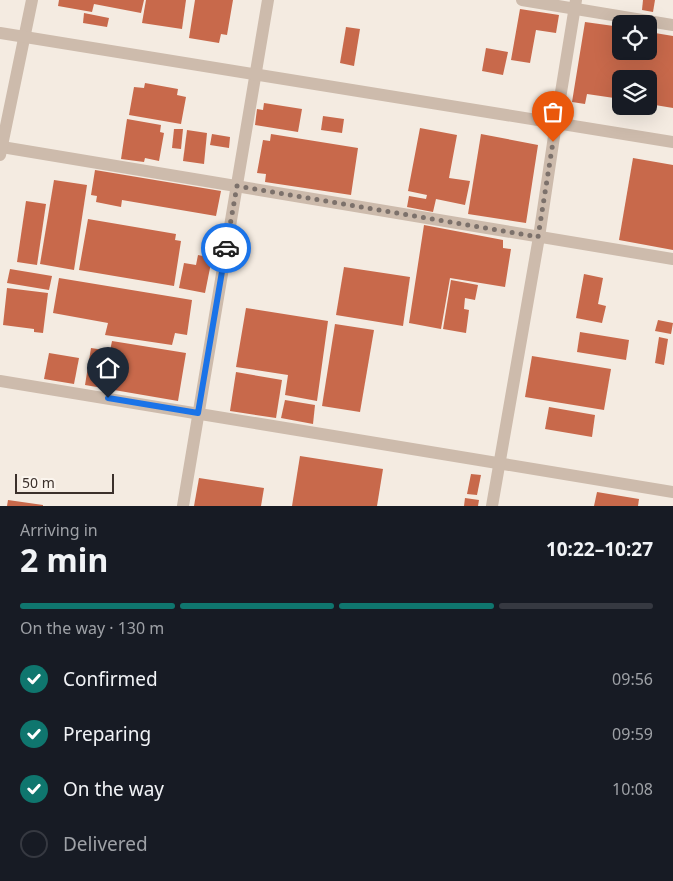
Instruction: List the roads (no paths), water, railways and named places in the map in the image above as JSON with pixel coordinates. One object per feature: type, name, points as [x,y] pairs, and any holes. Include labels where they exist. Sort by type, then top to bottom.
[{"type":"street","points":[[32,0],[1,151],[237,186],[673,259]]},
{"type":"street","points":[[182,506],[268,0]]},
{"type":"street","points":[[522,0],[575,4],[673,25]]},
{"type":"street","points":[[492,506],[538,237],[575,4]]},
{"type":"street","points":[[0,33],[673,142]]},
{"type":"street","points":[[0,381],[673,492]]}]
